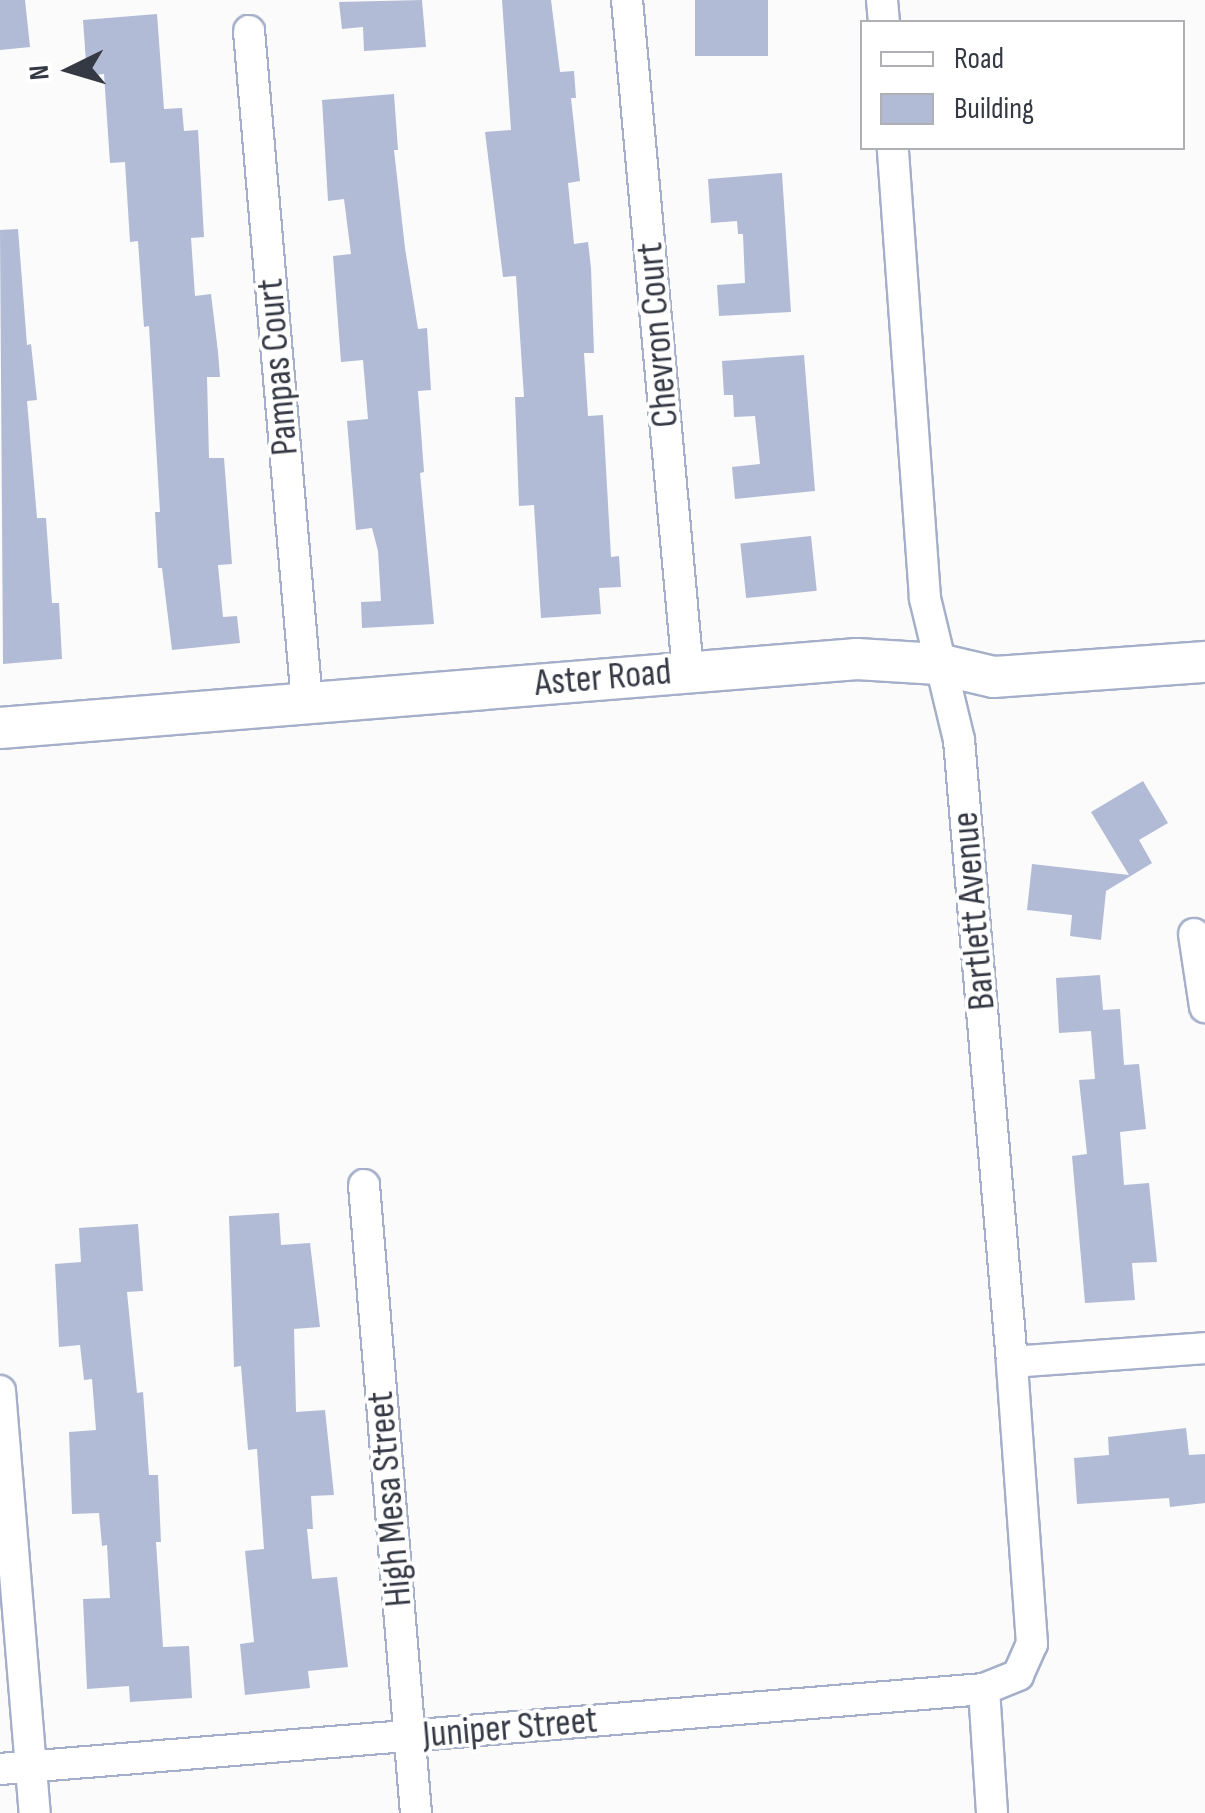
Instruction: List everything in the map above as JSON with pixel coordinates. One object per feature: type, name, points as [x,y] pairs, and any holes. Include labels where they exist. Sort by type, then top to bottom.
[{"type":"main road","name":"Aster Road","points":[[0,728],[857,659],[938,664],[994,677],[1205,662]]},
{"type":"street","name":"Chevron Court","points":[[627,0],[688,671]]},
{"type":"street","name":"Pampas Court","points":[[248,31],[307,702]]},
{"type":"street","name":"Bartlett Avenue","points":[[892,150],[925,598],[938,664],[960,740],[1012,1362],[1032,1644],[1018,1675]]},
{"type":"street","points":[[1194,934],[1205,1007]]},
{"type":"street","name":"High Mesa Street","points":[[364,1185],[416,1813]]},
{"type":"street","points":[[1012,1362],[1205,1348]]},
{"type":"street","points":[[0,1391],[35,1813]]},
{"type":"street","name":"Juniper Street","points":[[0,1770],[984,1689],[1018,1675]]},
{"type":"street","points":[[984,1689],[992,1813]]},
{"type":"building","points":[[0,0],[25,0],[30,47],[0,50]]},
{"type":"building","points":[[422,0],[426,47],[364,51],[363,27],[342,29],[339,2]]},
{"type":"building","points":[[502,0],[551,0],[560,72],[574,71],[576,98],[571,98],[580,181],[568,183],[574,244],[588,242],[591,268],[594,353],[584,353],[588,416],[603,415],[611,557],[619,556],[621,587],[599,588],[601,614],[541,618],[534,505],[519,506],[515,397],[524,397],[516,276],[503,277],[485,132],[511,130]]},
{"type":"building","points":[[695,0],[768,0],[768,56],[695,56]]},
{"type":"building","points":[[157,14],[164,109],[182,108],[184,131],[198,130],[204,237],[191,238],[195,296],[211,294],[220,377],[207,377],[209,458],[224,458],[232,564],[218,565],[223,617],[237,616],[240,643],[172,650],[162,568],[158,568],[155,512],[160,512],[149,326],[144,327],[138,241],[130,242],[125,162],[110,163],[104,74],[87,76],[83,20]]},
{"type":"building","points":[[394,94],[398,150],[394,150],[405,248],[418,329],[427,328],[431,390],[418,391],[424,472],[420,473],[434,624],[362,628],[361,602],[381,601],[378,551],[372,528],[356,530],[347,421],[368,419],[363,360],[341,362],[333,256],[351,254],[344,199],[328,201],[322,100]]},
{"type":"building","points":[[782,173],[791,312],[719,316],[717,285],[745,283],[743,234],[738,234],[737,221],[711,223],[708,179]]},
{"type":"building","points":[[18,229],[27,345],[31,344],[37,400],[27,401],[37,518],[46,518],[52,603],[59,603],[62,659],[3,664],[0,230]]},
{"type":"building","points":[[804,355],[815,491],[735,499],[732,467],[760,464],[755,416],[734,417],[733,395],[724,395],[722,361]]},
{"type":"building","points":[[811,536],[817,591],[746,598],[740,543]]},
{"type":"building","points":[[1143,781],[1168,823],[1139,840],[1152,863],[1106,891],[1101,940],[1070,936],[1072,915],[1027,910],[1032,864],[1129,875],[1091,812]]},
{"type":"building","points":[[1100,975],[1103,1010],[1120,1009],[1124,1065],[1139,1064],[1146,1129],[1120,1132],[1124,1185],[1149,1183],[1157,1262],[1132,1263],[1135,1300],[1085,1303],[1072,1156],[1087,1154],[1079,1080],[1095,1079],[1091,1031],[1059,1033],[1056,978]]},
{"type":"building","points":[[279,1213],[281,1245],[310,1243],[320,1327],[294,1329],[296,1412],[325,1410],[334,1495],[311,1496],[313,1529],[307,1529],[312,1579],[337,1577],[348,1667],[308,1671],[310,1688],[245,1695],[240,1644],[254,1642],[245,1551],[264,1549],[257,1449],[248,1450],[241,1366],[234,1367],[229,1216]]},
{"type":"building","points":[[138,1224],[143,1291],[127,1292],[137,1393],[143,1392],[149,1475],[158,1475],[161,1542],[156,1542],[163,1647],[189,1646],[192,1698],[130,1702],[129,1686],[87,1689],[83,1599],[110,1598],[107,1545],[102,1546],[99,1513],[72,1514],[69,1432],[96,1430],[92,1379],[84,1380],[80,1345],[59,1347],[55,1264],[81,1262],[79,1228]]},
{"type":"building","points":[[1186,1428],[1189,1455],[1205,1454],[1205,1503],[1170,1507],[1169,1498],[1077,1504],[1074,1458],[1109,1455],[1108,1437]]}]
